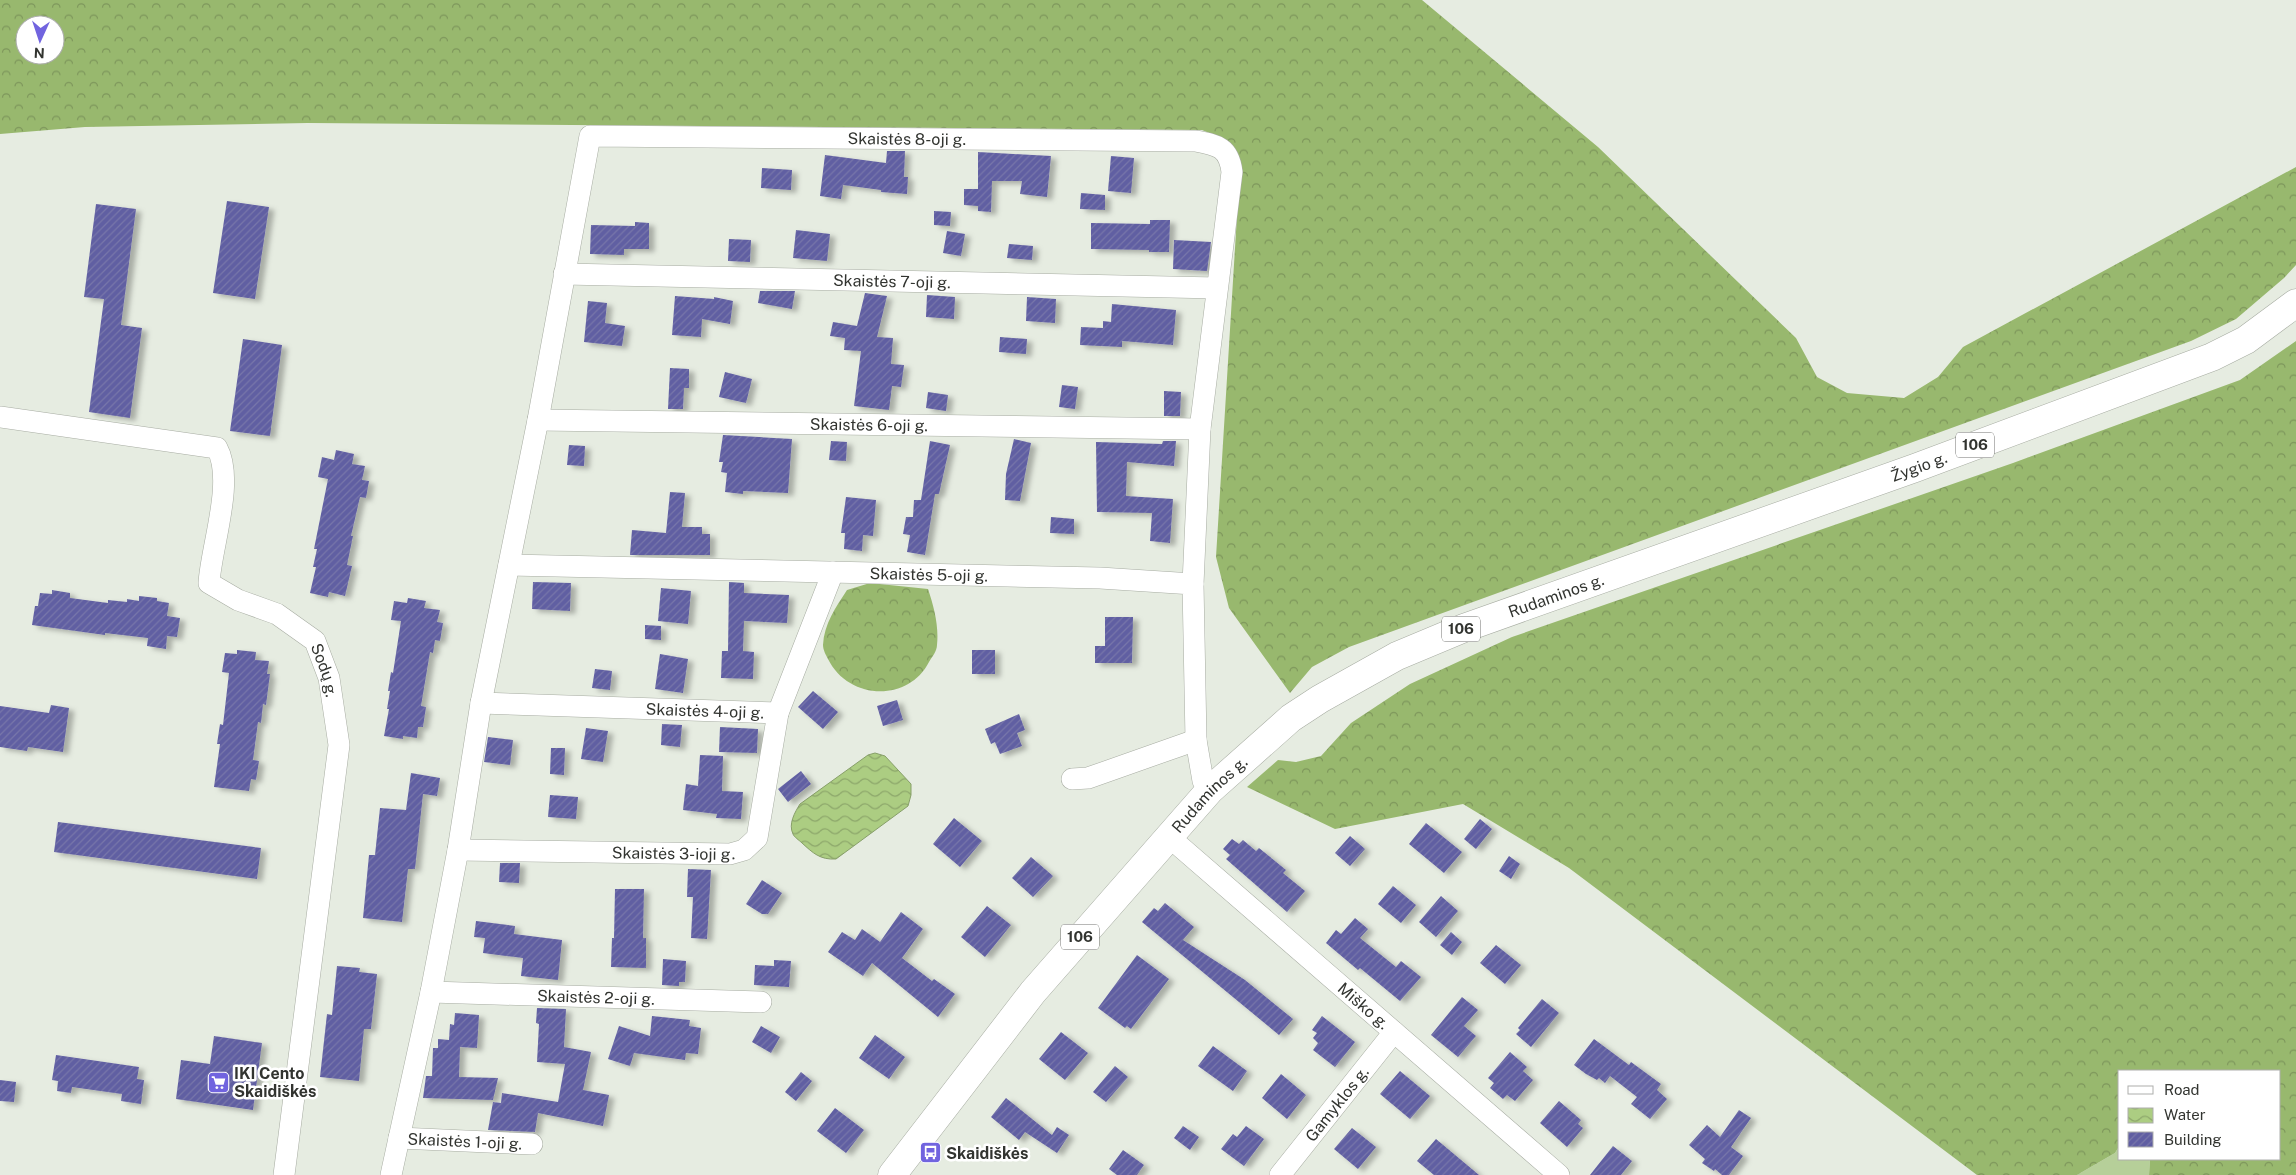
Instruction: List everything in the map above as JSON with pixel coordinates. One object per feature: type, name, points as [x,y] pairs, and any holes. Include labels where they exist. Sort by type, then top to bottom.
[{"type":"main road","name":"Žygio g.","points":[[1642,564],[1915,468],[2212,358],[2246,340],[2296,304]]},
{"type":"main road","name":"Rudaminos g.","points":[[892,1175],[1033,992],[1168,836],[1210,790],[1291,718],[1348,682],[1381,664],[1464,628],[1642,564]]},
{"type":"street","name":"Skaistės 8-oji g.","points":[[564,274],[590,136],[1196,140],[1223,149],[1230,160],[1232,172],[1218,288]]},
{"type":"street","name":"Skaistės 7-oji g.","points":[[564,274],[1218,288]]},
{"type":"street","points":[[391,1175],[431,992],[458,850],[481,703],[538,420],[564,274]]},
{"type":"street","points":[[1210,790],[1203,781],[1196,740],[1193,584],[1200,429],[1218,288]]},
{"type":"street","name":"Sodų g.","points":[[0,417],[217,448],[222,464],[222,506],[209,583],[238,600],[276,614],[315,641],[321,656],[329,678],[339,745],[284,1175]]},
{"type":"street","name":"Skaistės 6-oji g.","points":[[538,420],[1200,429]]},
{"type":"street","name":"Skaistės 5-oji g.","points":[[509,564],[1100,578],[1193,584]]},
{"type":"street","name":"Skaistės 4-oji g.","points":[[481,703],[778,713],[833,572]]},
{"type":"street","name":"Skaistės 3-ioji g.","points":[[458,850],[730,854],[744,850],[757,838],[778,713]]},
{"type":"street","points":[[1072,780],[1088,778],[1196,740]]},
{"type":"street","name":"Miško g.","points":[[1168,836],[1559,1175]]},
{"type":"street","name":"Skaistės 2-oji g.","points":[[431,992],[761,1002]]},
{"type":"street","name":"Gamyklos g.","points":[[1280,1175],[1394,1032]]},
{"type":"street","name":"Skaistės 1-oji g.","points":[[399,1138],[532,1144]]},
{"type":"shaded area","points":[[2118,1148],[2118,1160],[2150,1160],[2149,1175],[2077,1175],[2115,1153]]},
{"type":"green space","points":[[0,0],[1422,0],[1598,147],[1796,338],[1817,377],[1847,393],[1904,398],[1938,377],[1963,347],[2296,167],[2296,265],[2284,278],[2236,319],[2191,341],[1349,647],[1312,667],[1290,693],[1229,608],[1216,557],[1240,167],[1226,140],[1202,130],[308,123],[85,127],[0,134]]},
{"type":"green space","points":[[2296,341],[2296,1175],[2149,1175],[2150,1160],[2281,1160],[2281,1070],[2118,1070],[2118,1148],[2115,1153],[2077,1175],[1977,1175],[1569,868],[1463,804],[1335,829],[1247,787],[1278,760],[1296,762],[1321,756],[1351,723],[1410,684],[1512,637],[2013,463],[2240,380]]},
{"type":"green space","points":[[870,583],[928,589],[934,610],[937,624],[935,652],[919,675],[907,685],[893,690],[863,689],[849,683],[837,673],[828,659],[823,645],[828,623],[847,590]]},
{"type":"water","points":[[875,753],[885,756],[911,784],[908,806],[836,859],[817,855],[793,834],[791,826],[794,814],[800,804],[868,755]]},
{"type":"building","points":[[887,151],[905,151],[904,177],[908,177],[907,194],[881,192],[881,190],[843,185],[841,199],[820,196],[825,155],[886,163]]},
{"type":"building","points":[[978,152],[1051,156],[1047,197],[1020,194],[1022,181],[992,181],[991,212],[978,211],[978,206],[964,205],[964,189],[978,189]]},
{"type":"building","points":[[1111,156],[1134,158],[1131,193],[1108,191]]},
{"type":"building","points":[[762,168],[792,170],[791,190],[761,188]]},
{"type":"building","points":[[1081,193],[1105,195],[1105,210],[1080,209]]},
{"type":"building","points":[[227,201],[269,207],[255,299],[213,293]]},
{"type":"building","points":[[96,204],[136,209],[121,325],[142,328],[130,418],[89,412],[104,299],[84,297]]},
{"type":"building","points":[[934,211],[951,212],[950,226],[934,225]]},
{"type":"building","points":[[1150,220],[1170,220],[1169,252],[1091,249],[1091,223],[1150,224]]},
{"type":"building","points":[[635,222],[649,223],[649,249],[624,249],[624,255],[590,254],[591,225],[635,226]]},
{"type":"building","points":[[796,230],[830,234],[827,261],[793,258]]},
{"type":"building","points":[[947,231],[965,234],[961,256],[943,253]]},
{"type":"building","points":[[729,239],[751,240],[750,262],[728,261]]},
{"type":"building","points":[[1174,240],[1211,242],[1207,271],[1173,269]]},
{"type":"building","points":[[1009,244],[1033,246],[1032,260],[1007,258]]},
{"type":"building","points":[[760,291],[795,291],[792,309],[758,303]]},
{"type":"building","points":[[865,293],[887,296],[877,337],[893,338],[891,364],[904,365],[901,387],[892,386],[889,410],[854,406],[861,351],[844,350],[845,338],[830,336],[833,322],[857,326]]},
{"type":"building","points":[[927,295],[955,297],[954,319],[926,317]]},
{"type":"building","points":[[675,296],[714,299],[714,297],[733,301],[730,324],[702,319],[701,337],[672,335]]},
{"type":"building","points":[[1027,297],[1056,299],[1055,323],[1026,321]]},
{"type":"building","points":[[588,301],[607,303],[605,323],[625,326],[622,346],[584,342]]},
{"type":"building","points":[[1112,304],[1176,310],[1173,345],[1122,341],[1122,347],[1080,345],[1081,327],[1103,328],[1103,321],[1111,322]]},
{"type":"building","points":[[1000,337],[1027,339],[1026,354],[999,352]]},
{"type":"building","points":[[243,339],[282,345],[270,436],[230,431]]},
{"type":"building","points":[[670,368],[689,369],[689,388],[684,388],[683,409],[668,409]]},
{"type":"building","points":[[725,372],[752,379],[746,403],[719,397]]},
{"type":"building","points":[[1062,385],[1078,387],[1075,409],[1059,407]]},
{"type":"building","points":[[1164,391],[1181,392],[1180,416],[1164,416]]},
{"type":"building","points":[[928,392],[948,395],[946,411],[926,408]]},
{"type":"building","points":[[723,435],[792,439],[788,493],[743,491],[743,494],[725,492],[727,473],[721,472],[723,462],[719,462]]},
{"type":"building","points":[[1014,439],[1031,443],[1020,501],[1005,500],[1006,474]]},
{"type":"building","points":[[831,441],[847,442],[846,461],[829,460]]},
{"type":"building","points":[[930,441],[950,445],[939,494],[935,494],[925,555],[907,552],[910,535],[903,534],[906,517],[913,517],[914,500],[921,500]]},
{"type":"building","points":[[1163,441],[1176,441],[1174,466],[1127,462],[1126,496],[1173,499],[1170,543],[1150,541],[1152,513],[1097,512],[1096,442],[1162,444]]},
{"type":"building","points":[[569,445],[585,446],[584,466],[567,465]]},
{"type":"building","points":[[336,450],[354,454],[352,464],[365,466],[362,480],[369,481],[366,498],[360,497],[351,536],[353,536],[347,565],[352,566],[345,596],[329,592],[328,597],[310,593],[316,567],[313,567],[317,549],[314,549],[328,479],[318,477],[322,457],[334,460]]},
{"type":"building","points":[[670,492],[685,493],[682,527],[702,527],[702,534],[710,534],[710,555],[630,555],[632,530],[666,533]]},
{"type":"building","points":[[846,497],[876,500],[873,536],[863,535],[862,551],[844,549],[845,533],[841,533]]},
{"type":"building","points":[[1051,517],[1074,519],[1074,534],[1050,533]]},
{"type":"building","points":[[533,582],[571,583],[570,611],[532,609]]},
{"type":"building","points":[[729,582],[744,583],[744,593],[789,595],[787,623],[744,621],[743,651],[754,652],[753,679],[721,678],[722,651],[728,651]]},
{"type":"building","points":[[661,588],[691,591],[688,624],[658,621]]},
{"type":"building","points":[[52,590],[70,593],[70,598],[108,603],[108,600],[127,602],[127,599],[139,601],[139,596],[157,598],[157,601],[169,603],[167,616],[180,618],[177,637],[167,636],[166,649],[147,646],[148,638],[105,633],[105,635],[32,625],[35,606],[38,606],[40,593],[52,594]]},
{"type":"building","points":[[408,598],[426,601],[424,608],[440,610],[437,622],[443,623],[440,641],[435,640],[433,653],[430,652],[421,706],[426,707],[423,727],[418,727],[417,738],[403,736],[403,739],[384,736],[389,709],[387,709],[390,691],[388,691],[391,672],[393,673],[401,621],[391,620],[394,601],[407,603]]},
{"type":"building","points":[[1105,617],[1133,617],[1132,663],[1095,663],[1095,646],[1105,646]]},
{"type":"building","points":[[645,625],[661,626],[661,640],[645,639]]},
{"type":"building","points":[[237,650],[256,652],[255,660],[269,661],[267,674],[270,674],[266,705],[263,704],[261,723],[258,722],[253,760],[259,761],[256,780],[251,779],[249,791],[214,787],[220,744],[217,744],[220,724],[223,725],[229,673],[222,672],[225,653],[237,654]]},
{"type":"building","points":[[972,650],[995,650],[995,674],[972,674]]},
{"type":"building","points":[[660,654],[688,659],[683,693],[655,689]]},
{"type":"building","points":[[595,669],[612,671],[610,690],[592,688]]},
{"type":"building","points":[[813,691],[838,712],[823,729],[798,707]]},
{"type":"building","points":[[897,700],[903,720],[883,726],[877,706]]},
{"type":"building","points":[[51,705],[69,708],[63,752],[28,747],[27,751],[0,747],[0,706],[49,713]]},
{"type":"building","points":[[1019,714],[1025,730],[1017,733],[1022,746],[1000,754],[995,742],[991,744],[985,729]]},
{"type":"building","points":[[662,724],[682,725],[680,747],[661,745]]},
{"type":"building","points":[[720,727],[758,729],[757,753],[719,752]]},
{"type":"building","points":[[586,728],[608,731],[603,762],[581,759]]},
{"type":"building","points":[[488,737],[513,740],[510,765],[484,762]]},
{"type":"building","points":[[551,748],[565,748],[564,775],[550,774]]},
{"type":"building","points":[[700,755],[723,756],[722,791],[743,792],[741,819],[716,818],[717,814],[683,810],[686,784],[698,786]]},
{"type":"building","points":[[801,771],[811,784],[788,802],[778,789]]},
{"type":"building","points":[[411,773],[440,778],[437,796],[423,794],[415,869],[408,869],[402,922],[363,918],[369,855],[375,855],[380,808],[406,810]]},
{"type":"building","points":[[550,795],[578,797],[576,819],[548,817]]},
{"type":"building","points":[[954,818],[982,841],[960,867],[933,844]]},
{"type":"building","points":[[1480,819],[1492,829],[1476,849],[1464,839]]},
{"type":"building","points":[[58,822],[261,848],[257,879],[54,852]]},
{"type":"building","points":[[1426,823],[1462,852],[1444,873],[1409,844]]},
{"type":"building","points":[[1350,836],[1365,849],[1350,866],[1335,853]]},
{"type":"building","points":[[1232,839],[1239,844],[1243,840],[1256,851],[1259,848],[1286,870],[1283,873],[1305,891],[1287,912],[1226,859],[1230,855],[1223,849]]},
{"type":"building","points":[[1509,856],[1520,864],[1511,879],[1499,871]]},
{"type":"building","points":[[1031,857],[1053,876],[1033,897],[1012,878]]},
{"type":"building","points":[[500,863],[520,863],[519,883],[499,882]]},
{"type":"building","points":[[688,869],[711,870],[707,939],[691,938],[693,897],[687,897]]},
{"type":"building","points":[[762,880],[782,893],[768,914],[762,914],[746,904]]},
{"type":"building","points":[[1393,886],[1416,905],[1401,923],[1378,904]]},
{"type":"building","points":[[615,889],[644,889],[643,938],[646,938],[646,968],[611,967],[612,938],[614,938]]},
{"type":"building","points":[[1441,896],[1458,911],[1436,937],[1419,922]]},
{"type":"building","points":[[1165,903],[1194,927],[1183,940],[1245,980],[1293,1019],[1279,1035],[1142,922],[1154,908],[1158,911]]},
{"type":"building","points":[[987,906],[1011,925],[985,957],[961,937]]},
{"type":"building","points":[[901,912],[923,929],[902,958],[932,981],[934,979],[955,994],[938,1017],[872,963],[863,976],[828,952],[842,932],[855,940],[862,929],[880,942]]},
{"type":"building","points":[[1355,918],[1368,929],[1360,938],[1396,967],[1401,961],[1421,977],[1400,1001],[1360,968],[1358,970],[1326,943],[1336,930],[1341,934]]},
{"type":"building","points":[[476,921],[515,926],[514,934],[562,940],[558,980],[521,976],[523,958],[483,953],[485,938],[474,937]]},
{"type":"building","points":[[1451,932],[1462,942],[1452,955],[1440,945]]},
{"type":"building","points":[[1496,945],[1521,965],[1505,984],[1480,963]]},
{"type":"building","points":[[1137,955],[1169,979],[1131,1029],[1127,1026],[1125,1028],[1098,1008]]},
{"type":"building","points":[[663,959],[686,961],[685,982],[679,982],[679,986],[662,985]]},
{"type":"building","points":[[774,960],[791,961],[789,987],[754,985],[755,965],[774,966]]},
{"type":"building","points":[[337,966],[360,968],[359,972],[377,974],[371,1029],[364,1029],[359,1081],[320,1077],[327,1014],[332,1015]]},
{"type":"building","points":[[1462,997],[1478,1010],[1464,1026],[1476,1036],[1458,1057],[1431,1035]]},
{"type":"building","points":[[1542,999],[1559,1013],[1531,1047],[1516,1034],[1520,1030],[1518,1028]]},
{"type":"building","points":[[537,1008],[566,1009],[564,1047],[591,1052],[583,1090],[609,1095],[603,1126],[538,1113],[535,1132],[488,1130],[493,1102],[501,1103],[502,1093],[558,1102],[565,1064],[537,1062],[539,1024],[536,1023]]},
{"type":"building","points":[[455,1013],[479,1015],[477,1048],[460,1047],[459,1077],[498,1078],[493,1100],[423,1098],[426,1076],[432,1076],[433,1048],[438,1048],[438,1039],[449,1040],[450,1024],[454,1025]]},
{"type":"building","points":[[652,1016],[690,1020],[689,1026],[701,1028],[698,1054],[686,1053],[685,1060],[634,1053],[630,1066],[608,1059],[619,1026],[650,1036]]},
{"type":"building","points":[[1322,1016],[1355,1042],[1335,1067],[1313,1050],[1318,1043],[1313,1038],[1317,1033],[1312,1030]]},
{"type":"building","points":[[761,1026],[780,1037],[771,1053],[752,1042]]},
{"type":"building","points":[[1061,1032],[1088,1053],[1065,1080],[1039,1059]]},
{"type":"building","points":[[875,1035],[905,1057],[889,1079],[859,1058]]},
{"type":"building","name":"IKI Cento Skaidiškės","points":[[214,1036],[262,1043],[253,1110],[176,1099],[181,1060],[210,1064]]},
{"type":"building","points":[[1594,1039],[1629,1065],[1631,1062],[1661,1084],[1657,1090],[1667,1099],[1650,1119],[1631,1104],[1637,1097],[1610,1076],[1605,1083],[1599,1078],[1597,1080],[1586,1074],[1574,1065]]},
{"type":"building","points":[[1213,1046],[1247,1071],[1233,1091],[1198,1066]]},
{"type":"building","points":[[1510,1052],[1527,1067],[1523,1071],[1533,1080],[1515,1101],[1507,1095],[1503,1099],[1490,1088],[1494,1083],[1488,1078]]},
{"type":"building","points":[[56,1055],[139,1067],[137,1079],[144,1080],[141,1104],[121,1101],[122,1094],[72,1087],[71,1093],[57,1091],[58,1081],[52,1080]]},
{"type":"building","points":[[1115,1066],[1128,1077],[1106,1102],[1093,1092]]},
{"type":"building","points":[[1400,1071],[1430,1096],[1410,1119],[1380,1094]]},
{"type":"building","points":[[801,1072],[812,1081],[796,1101],[785,1092]]},
{"type":"building","points":[[1281,1074],[1306,1095],[1287,1119],[1262,1098]]},
{"type":"building","points":[[0,1080],[16,1082],[14,1102],[0,1101]]},
{"type":"building","points":[[1006,1098],[1052,1135],[1057,1127],[1069,1135],[1057,1153],[1025,1132],[1019,1140],[991,1117]]},
{"type":"building","points":[[1559,1101],[1581,1120],[1578,1124],[1583,1128],[1567,1147],[1540,1123]]},
{"type":"building","points":[[835,1108],[864,1130],[846,1153],[817,1131]]},
{"type":"building","points":[[1739,1110],[1751,1118],[1731,1147],[1743,1156],[1729,1175],[1722,1175],[1715,1169],[1714,1171],[1702,1163],[1705,1159],[1689,1145],[1707,1125],[1720,1137]]},
{"type":"building","points":[[1183,1126],[1199,1137],[1190,1150],[1174,1138]]},
{"type":"building","points":[[1246,1126],[1264,1139],[1244,1166],[1221,1149],[1233,1134],[1237,1137]]},
{"type":"building","points":[[1352,1128],[1376,1147],[1358,1169],[1334,1149]]},
{"type":"building","points":[[1436,1139],[1479,1175],[1434,1175],[1417,1161]]},
{"type":"building","points":[[1613,1146],[1632,1161],[1621,1175],[1590,1175]]},
{"type":"building","points":[[1123,1150],[1144,1165],[1137,1175],[1117,1175],[1109,1169]]},
{"type":"place","name":"IKI Cento Skaidiškės","points":[[218,1082]]},
{"type":"place","name":"Skaidiškės","points":[[930,1153]]}]
